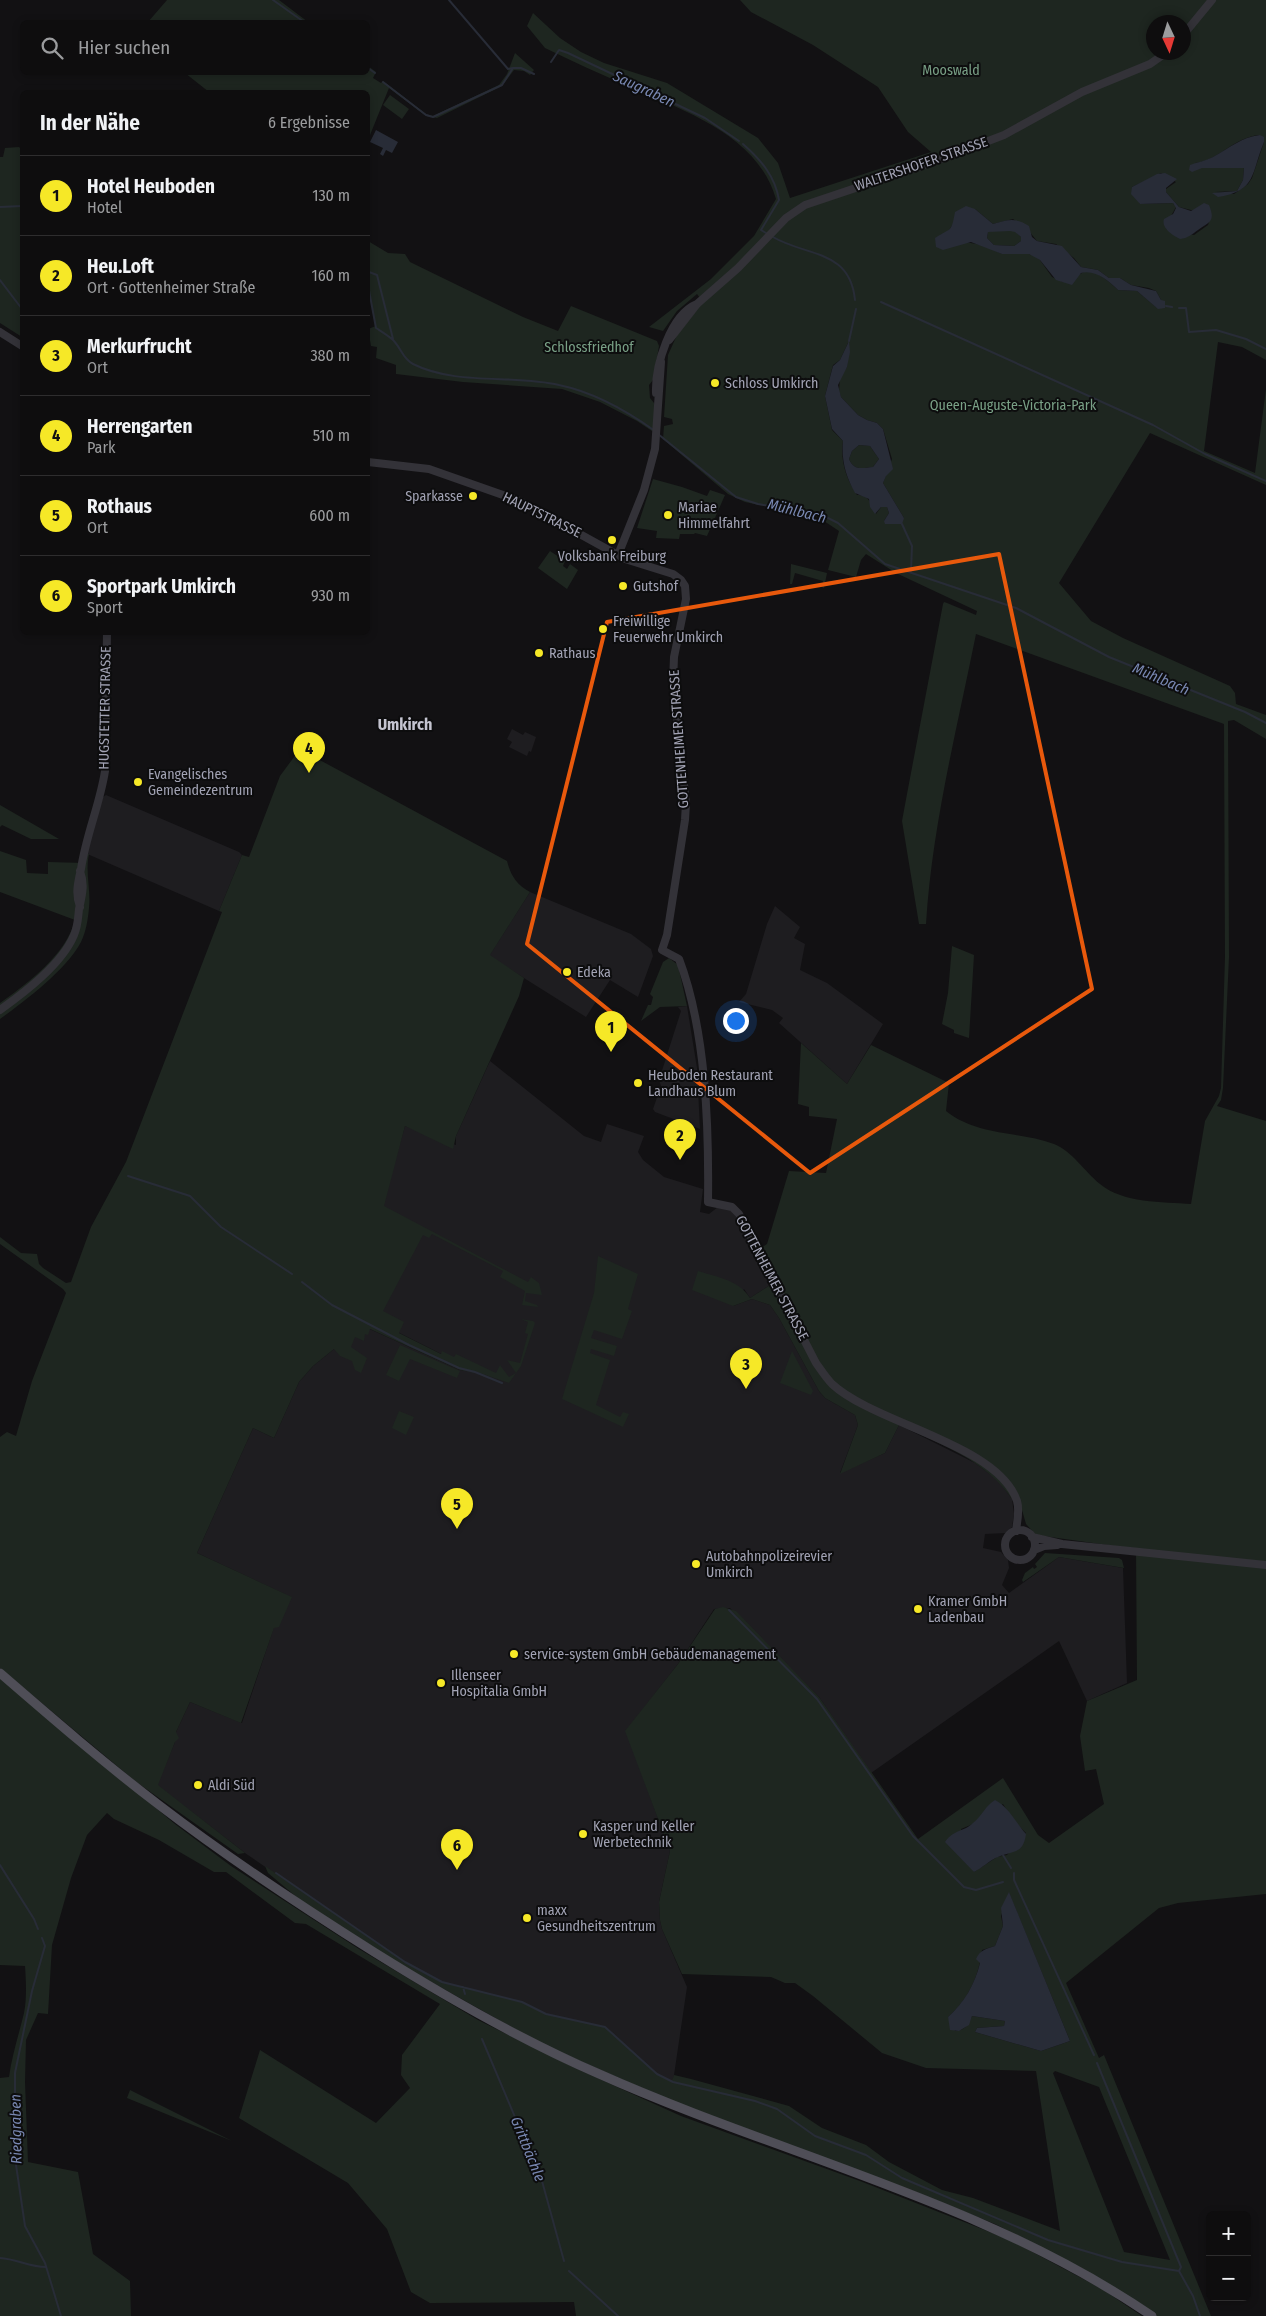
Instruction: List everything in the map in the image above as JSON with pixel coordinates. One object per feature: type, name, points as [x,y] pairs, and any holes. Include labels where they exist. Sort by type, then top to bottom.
[{"type":"main road","points":[[0,1673],[108,1765],[191,1829],[319,1917],[468,2008],[594,2072],[678,2108],[903,2191],[1010,2235],[1058,2258],[1152,2316]]},
{"type":"street","points":[[1191,26],[1212,0]]},
{"type":"street","name":"WALTERSHOFER STRASSE","points":[[618,555],[644,490],[658,433],[659,399],[656,393],[656,373],[662,362],[669,340],[697,304],[738,268],[786,218],[805,205],[934,162],[1004,135],[1082,92],[1156,60]]},
{"type":"street","points":[[0,332],[20,345]]},
{"type":"street","name":"HAUPTSTRASSE","points":[[370,462],[429,469],[520,501],[634,564],[674,574],[681,580]]},
{"type":"street","name":"GOTTENHEIMER STRASSE","points":[[681,580],[685,586],[686,600],[674,657],[673,682],[686,803],[667,935],[662,950],[679,959],[690,995],[702,1073],[708,1202],[732,1207],[739,1214],[816,1363],[832,1383],[848,1396],[951,1444],[981,1462],[1010,1488],[1029,1534]]},
{"type":"street","name":"HUGSTETTER STRASSE","points":[[0,1010],[32,984],[70,944],[77,928],[84,888],[80,870],[85,844],[103,787],[105,771],[106,635]]},
{"type":"street","name":"GOTTENHEIMER STRASSE","points":[[1016,1531],[1019,1513]]},
{"type":"street","points":[[1062,1544],[1044,1546],[1034,1550],[1025,1559],[1019,1560],[1011,1556],[1006,1544],[1009,1536],[1016,1531],[1062,1544],[1266,1565]]},
{"type":"street","points":[[1029,1534],[1034,1550]]},
{"type":"highlighted area","points":[[999,554],[1092,989],[810,1173],[527,944],[607,622]]},
{"type":"shaded area","points":[[376,130],[398,142],[392,153],[386,150],[383,156],[380,154],[383,148],[370,142]]},
{"type":"shaded area","points":[[1260,135],[1264,137],[1264,142],[1254,171],[1251,179],[1240,190],[1231,194],[1218,197],[1212,193],[1237,191],[1243,180],[1244,168],[1202,168],[1192,172],[1189,170],[1190,165],[1207,160],[1241,140]]},
{"type":"shaded area","points":[[1165,173],[1177,179],[1166,188],[1166,192],[1179,207],[1191,211],[1204,203],[1209,205],[1211,211],[1210,221],[1185,238],[1180,239],[1168,231],[1164,225],[1164,219],[1173,214],[1176,208],[1173,203],[1140,204],[1131,194],[1132,187],[1157,174]]},
{"type":"shaded area","points":[[966,206],[975,209],[993,224],[1011,220],[1020,221],[1029,226],[1032,237],[1037,241],[1062,246],[1081,267],[1098,270],[1109,278],[1120,278],[1131,285],[1156,291],[1161,300],[1165,301],[1165,308],[1158,309],[1137,291],[1118,290],[1096,274],[1081,273],[1072,285],[1056,280],[1040,260],[1029,254],[1002,254],[971,242],[943,250],[936,247],[935,238],[951,227],[955,212]],"holes":[[[988,232],[1015,232],[1021,237],[1021,241],[1014,246],[994,245],[987,238]]]},
{"type":"shaded area","points":[[849,341],[850,352],[847,367],[838,385],[841,397],[858,415],[877,423],[883,429],[893,469],[886,476],[883,483],[904,518],[902,524],[885,524],[884,521],[889,513],[887,507],[881,507],[875,514],[870,507],[869,499],[855,493],[849,481],[844,462],[843,441],[832,429],[825,396],[833,366],[840,360]],"holes":[[[859,445],[870,446],[879,459],[873,467],[859,468],[853,465],[849,459],[852,451]]]},
{"type":"shaded area","points":[[512,729],[523,735],[525,732],[536,737],[531,752],[529,751],[527,756],[509,747],[512,742],[507,739]]},
{"type":"shaded area","points":[[106,795],[239,852],[242,855],[219,911],[85,853],[103,797]]},
{"type":"shaded area","points":[[530,892],[631,934],[651,949],[653,956],[638,997],[610,980],[586,1017],[489,956]]},
{"type":"shaded area","points":[[775,906],[800,927],[794,938],[805,944],[800,970],[827,983],[883,1024],[847,1084],[779,1023],[783,1018],[772,1010],[739,1002],[746,994],[767,924]]},
{"type":"shaded area","points":[[687,1006],[697,1068],[700,1129],[655,1112],[653,1109],[661,1086],[659,1080],[681,1011],[678,1007]]},
{"type":"shaded area","points":[[490,1061],[584,1136],[601,1142],[607,1124],[644,1136],[638,1152],[643,1160],[664,1177],[703,1189],[700,1212],[709,1214],[718,1207],[729,1209],[737,1217],[772,1284],[750,1298],[744,1289],[733,1306],[752,1299],[770,1305],[819,1391],[825,1398],[855,1415],[858,1425],[840,1473],[885,1453],[899,1425],[975,1463],[998,1480],[1012,1499],[1014,1514],[1012,1527],[1006,1533],[985,1534],[983,1548],[1001,1552],[1008,1560],[1009,1568],[1002,1585],[1009,1593],[1059,1557],[1123,1568],[1127,1683],[1087,1701],[1059,1641],[871,1773],[819,1697],[730,1608],[714,1609],[678,1664],[626,1731],[670,1851],[659,1902],[660,1920],[662,1929],[687,1987],[673,2082],[657,2074],[605,2027],[546,2014],[522,2002],[442,1982],[405,1962],[245,1853],[157,1785],[175,1742],[176,1732],[190,1702],[242,1723],[274,1627],[291,1597],[197,1553],[253,1428],[274,1438],[299,1382],[313,1366],[334,1349],[352,1321],[460,1370],[477,1372],[352,1309],[405,1126],[456,1145],[456,1136]]},
{"type":"shaded area","points":[[995,1800],[1008,1810],[1026,1834],[1025,1841],[1020,1849],[995,1858],[974,1872],[945,1842],[952,1835],[973,1823]]},
{"type":"shaded area","points":[[1009,1892],[1070,2041],[1041,2051],[975,2032],[977,2028],[1004,2026],[1005,2021],[972,2016],[969,2025],[959,2031],[950,2030],[948,2017],[959,2006],[972,1986],[980,1963],[976,1959],[984,1950],[995,1946],[1003,1926],[1001,1908]]},
{"type":"green space","points":[[167,0],[279,0],[305,20],[150,20]]},
{"type":"green space","points":[[740,0],[1266,0],[1266,360],[1242,347],[1218,342],[1204,451],[1255,473],[1266,389],[1266,485],[1150,433],[1059,583],[1091,621],[1123,638],[1230,686],[1235,693],[1236,704],[1266,715],[1266,739],[1234,720],[1228,721],[1229,957],[1223,1088],[1221,1100],[1217,1106],[1266,1121],[1266,1894],[1178,1903],[1159,1908],[1066,1983],[1099,2058],[1104,2055],[1211,2316],[1156,2316],[1085,2270],[995,2224],[911,2190],[682,2106],[540,2043],[403,1966],[300,1900],[268,1873],[265,1866],[405,1962],[442,1982],[522,2002],[546,2014],[605,2027],[657,2074],[672,2081],[674,2075],[789,2106],[822,2128],[866,2145],[889,2162],[942,2190],[973,2198],[1060,2231],[1036,2071],[926,2068],[882,2053],[795,1983],[785,1983],[771,1977],[682,1974],[662,1929],[660,1920],[659,1902],[670,1851],[625,1731],[678,1664],[715,1609],[723,1607],[736,1611],[819,1697],[918,1839],[1003,1778],[1038,1835],[1049,1843],[1104,1804],[1096,1769],[1085,1771],[1080,1736],[1087,1701],[1137,1680],[1136,1549],[1036,1535],[1026,1524],[1018,1496],[1012,1499],[989,1474],[961,1454],[899,1425],[885,1453],[840,1474],[858,1425],[855,1415],[825,1398],[819,1391],[770,1305],[752,1299],[733,1306],[692,1290],[698,1271],[734,1283],[750,1298],[772,1284],[756,1251],[767,1244],[789,1171],[826,1173],[837,1119],[809,1116],[809,1107],[798,1104],[801,1043],[847,1084],[871,1045],[949,1083],[946,1111],[958,1119],[984,1129],[1054,1144],[1073,1157],[1094,1179],[1109,1190],[1131,1198],[1156,1202],[1191,1204],[1205,1121],[1219,1096],[1221,1088],[1225,957],[1224,724],[976,634],[939,814],[926,924],[919,924],[902,821],[907,794],[943,604],[944,602],[947,603],[976,615],[977,611],[896,573],[866,554],[861,560],[856,577],[828,570],[839,531],[818,517],[745,502],[728,494],[663,439],[664,426],[673,424],[672,419],[664,417],[668,355],[677,335],[703,302],[697,294],[677,311],[663,331],[649,327],[711,279],[754,236],[776,199],[766,177],[753,157],[736,141],[716,128],[672,105],[545,48],[527,26],[533,13],[560,38],[581,52],[604,63],[667,83],[758,138],[778,163],[790,198],[931,152],[908,132],[878,87],[813,45],[751,12]],"holes":[[[1260,135],[1264,142],[1252,178],[1248,184],[1234,194],[1215,192],[1237,191],[1243,180],[1244,168],[1202,168],[1195,163],[1211,158],[1250,137]],[[1161,173],[1176,182],[1166,189],[1166,192],[1179,207],[1211,215],[1208,225],[1194,235],[1166,229],[1176,207],[1173,203],[1140,204],[1132,187]],[[975,209],[993,224],[1013,219],[1029,231],[1037,241],[1056,244],[1074,258],[1081,267],[1098,270],[1109,278],[1120,278],[1131,285],[1149,288],[1156,291],[1161,300],[1156,307],[1137,291],[1118,290],[1096,273],[1086,271],[1063,282],[1052,277],[1035,256],[1029,254],[1002,254],[983,245],[940,235],[948,232],[953,224]],[[848,343],[847,367],[840,377],[839,391],[841,397],[858,415],[877,423],[883,429],[892,459],[883,483],[904,518],[884,521],[889,513],[887,507],[881,507],[876,514],[869,500],[864,496],[857,495],[850,482],[843,462],[843,441],[832,430],[825,396],[833,365],[840,360]],[[1003,1804],[1013,1820],[1026,1833],[1007,1855],[997,1857],[974,1872],[961,1829],[973,1824]],[[1009,1893],[1070,2041],[1041,2051],[975,2032],[977,2028],[1004,2026],[1005,2021],[972,2016],[966,2026],[961,2030],[955,2031],[948,2017],[967,1995],[975,1978],[982,1950],[995,1946],[1003,1926],[1001,1916]],[[1055,2071],[1099,2087],[1170,2260],[1124,2252],[1053,2073]]]},
{"type":"green space","points":[[515,53],[534,70],[530,75],[524,71],[514,70],[502,86],[437,118],[426,116],[389,88],[370,135],[370,90],[206,90],[188,75],[370,75],[370,68],[376,72],[373,78],[381,83],[383,81],[426,114],[433,116],[499,85],[507,74]]},
{"type":"green space","points":[[390,95],[409,109],[402,119],[383,105]]},
{"type":"green space","points":[[5,148],[20,148],[20,336],[0,323],[0,157],[3,157]]},
{"type":"green space","points":[[1015,231],[1021,237],[1021,241],[1014,246],[994,245],[987,238],[988,232]]},
{"type":"green space","name":"Schlossfriedhof","points":[[370,242],[388,253],[405,254],[410,262],[523,317],[558,331],[571,306],[657,341],[659,346],[653,380],[649,385],[650,398],[654,403],[654,429],[652,431],[600,402],[562,389],[463,382],[396,374],[396,365],[376,358],[377,347],[371,346],[370,328],[376,326],[370,298]]},
{"type":"green space","points":[[859,445],[870,446],[879,459],[873,467],[859,468],[851,463],[849,459],[852,451]]},
{"type":"green space","points":[[653,479],[707,496],[710,490],[725,495],[707,536],[695,533],[680,534],[679,539],[656,538],[657,531],[637,528]]},
{"type":"green space","points":[[550,551],[565,561],[563,566],[567,569],[570,564],[578,570],[567,589],[538,568]]},
{"type":"green space","points":[[791,564],[827,573],[824,588],[822,587],[823,581],[795,573],[792,584],[790,584]]},
{"type":"green space","points":[[297,753],[316,758],[507,861],[515,879],[530,892],[490,955],[524,978],[519,996],[456,1136],[453,1149],[405,1126],[384,1206],[528,1282],[531,1277],[539,1283],[542,1295],[526,1293],[525,1301],[538,1307],[522,1305],[525,1291],[500,1277],[503,1271],[432,1234],[429,1238],[423,1235],[383,1311],[404,1322],[399,1333],[441,1354],[442,1351],[454,1357],[456,1354],[496,1373],[500,1365],[509,1377],[516,1373],[507,1360],[520,1363],[528,1334],[525,1333],[528,1322],[521,1319],[533,1321],[535,1323],[521,1366],[509,1383],[477,1372],[460,1370],[370,1329],[368,1335],[365,1334],[364,1341],[355,1337],[351,1347],[367,1358],[361,1373],[355,1370],[352,1361],[340,1356],[334,1349],[313,1366],[299,1382],[274,1438],[253,1428],[197,1553],[292,1597],[279,1627],[274,1628],[241,1723],[190,1702],[176,1732],[179,1738],[175,1742],[158,1785],[245,1853],[238,1854],[135,1781],[0,1668],[0,1437],[7,1432],[16,1436],[32,1381],[66,1293],[0,1244],[0,1237],[21,1253],[37,1254],[39,1264],[43,1268],[66,1283],[71,1282],[91,1227],[126,1162],[222,912],[219,911],[242,855],[249,857],[280,776]]},
{"type":"green space","points":[[0,805],[59,839],[31,839],[2,825],[0,827]]},
{"type":"green space","points":[[0,851],[26,860],[27,873],[48,874],[48,862],[84,863],[85,853],[89,854],[89,901],[84,934],[74,953],[44,984],[0,1019],[0,1003],[34,977],[55,956],[70,933],[75,920],[0,892]]},
{"type":"green space","points":[[952,946],[974,955],[969,1038],[954,1033],[954,1030],[942,1024],[948,993]]},
{"type":"green space","points":[[669,958],[678,965],[687,1006],[660,1007],[641,1021],[648,1005],[651,1005],[653,997],[650,994],[663,962]]},
{"type":"green space","points":[[598,1256],[638,1274],[628,1309],[632,1311],[622,1339],[594,1330],[591,1338],[617,1346],[614,1356],[591,1349],[590,1353],[610,1360],[596,1405],[620,1417],[623,1412],[629,1414],[623,1427],[562,1399],[594,1293]]},
{"type":"green space","points":[[400,1345],[460,1371],[457,1378],[410,1359],[399,1381],[386,1375]]},
{"type":"green space","points":[[792,1351],[813,1391],[811,1395],[780,1383]]},
{"type":"green space","points":[[399,1411],[414,1417],[406,1435],[392,1428]]},
{"type":"green space","points":[[1045,1553],[1119,1558],[1122,1560],[1124,1568],[1059,1557],[1023,1582],[1025,1573],[1033,1567],[1034,1569],[1037,1567],[1035,1564]]},
{"type":"green space","points":[[0,1678],[175,1824],[231,1866],[359,1949],[478,2020],[573,2067],[681,2116],[860,2181],[1010,2240],[1102,2289],[1142,2316],[576,2316],[574,2302],[430,2303],[411,2292],[387,2229],[348,2183],[239,2118],[260,2050],[376,2123],[410,2088],[401,2075],[402,2055],[440,2004],[306,1924],[295,1923],[226,1872],[214,1872],[159,1840],[114,1819],[107,1813],[87,1835],[71,1878],[52,1945],[48,2014],[38,2013],[26,2040],[25,2082],[28,2162],[78,2172],[93,2254],[130,2281],[131,2316],[0,2316],[0,2078],[9,2077],[24,2013],[26,1990],[25,1966],[0,1965]]},
{"type":"green space","points":[[130,2090],[232,2141],[127,2098]]},
{"type":"waterway","name":"Saugraben","points":[[273,0],[301,20]]},
{"type":"waterway","name":"Saugraben","points":[[449,0],[508,69],[513,68]]},
{"type":"waterway","name":"Saugraben","points":[[551,62],[559,50],[568,53],[705,118],[739,141]]},
{"type":"waterway","name":"Saugraben","points":[[383,82],[426,115],[433,117],[502,85],[513,68],[521,68],[534,74]]},
{"type":"waterway","name":"Saugraben","points":[[370,69],[375,73]]},
{"type":"waterway","name":"Saugraben","points":[[743,144],[766,169],[777,191],[779,200],[761,230],[766,233]]},
{"type":"waterway","name":"Mühlbach","points":[[0,207],[20,206]]},
{"type":"waterway","name":"Saugraben","points":[[773,237],[836,263],[845,271],[851,283],[855,300]]},
{"type":"waterway","points":[[370,272],[377,275],[393,339]]},
{"type":"waterway","points":[[0,280],[20,306]]},
{"type":"waterway","name":"Mühlbach","points":[[370,296],[376,328],[394,341],[405,357],[413,364],[430,371],[448,375],[523,380],[572,388],[609,403],[655,431]]},
{"type":"waterway","points":[[881,302],[1153,425],[1205,454],[1266,481]]},
{"type":"waterway","points":[[1166,306],[1172,307]]},
{"type":"waterway","points":[[1179,308],[1186,308],[1189,332],[1216,330],[1246,339],[1266,349]]},
{"type":"waterway","name":"Saugraben","points":[[849,341],[856,309]]},
{"type":"waterway","name":"Mühlbach","points":[[658,434],[736,497],[758,504],[820,514],[838,523],[885,564],[1016,608],[1109,657],[1245,712],[1266,723]]},
{"type":"waterway","name":"Saugraben","points":[[902,524],[912,546],[911,571]]},
{"type":"waterway","points":[[128,1176],[190,1196],[221,1227],[292,1274]]},
{"type":"waterway","points":[[302,1282],[332,1305],[409,1345],[459,1368],[502,1383]]},
{"type":"waterway","points":[[729,1610],[817,1699],[913,1836],[964,1887],[976,1890],[1003,1882]]},
{"type":"waterway","points":[[1003,1855],[1011,1868]]},
{"type":"waterway","name":"Riedgraben","points":[[0,1865],[34,1919],[38,1929]]},
{"type":"waterway","points":[[276,1873],[405,1962],[442,1982],[522,2002],[546,2014],[605,2027],[657,2074],[673,2082],[755,2101],[777,2109],[815,2136],[866,2155],[902,2178],[1048,2240],[1122,2262],[1179,2271]]},
{"type":"waterway","points":[[1014,1873],[1014,1880],[1094,2055]]},
{"type":"waterway","name":"Riedgraben","points":[[42,1938],[45,1946],[32,1991],[15,2073],[15,2158],[25,2226],[45,2263],[61,2316]]},
{"type":"waterway","name":"Grittbächle","points":[[463,1987],[465,1994]]},
{"type":"waterway","name":"Grittbächle","points":[[482,2039],[542,2181],[564,2261]]},
{"type":"waterway","points":[[1097,2063],[1181,2267],[1179,2271],[1193,2296],[1200,2316]]},
{"type":"waterway","points":[[0,2258],[46,2267]]},
{"type":"waterway","name":"Grittbächle","points":[[569,2271],[618,2316]]},
{"type":"place","name":"Schloss Umkirch","points":[[715,383]]},
{"type":"place","name":"Sparkasse","points":[[473,496]]},
{"type":"place","name":"Mariae Himmelfahrt","points":[[668,515]]},
{"type":"place","name":"Volksbank Freiburg","points":[[612,540]]},
{"type":"place","name":"Gutshof","points":[[623,586]]},
{"type":"place","name":"Freiwillige Feuerwehr Umkirch","points":[[603,629]]},
{"type":"place","name":"Rathaus","points":[[539,653]]},
{"type":"place","name":"Herrengarten","points":[[309,773]]},
{"type":"place","name":"Evangelisches Gemeindezentrum","points":[[138,782]]},
{"type":"place","name":"Edeka","points":[[567,972]]},
{"type":"place","name":"Hotel Heuboden","points":[[611,1052]]},
{"type":"place","name":"Heuboden Restaurant Landhaus Blum","points":[[638,1083]]},
{"type":"place","name":"Heu.Loft","points":[[680,1160]]},
{"type":"place","name":"Merkurfrucht","points":[[746,1389]]},
{"type":"place","name":"Rothaus","points":[[457,1529]]},
{"type":"place","name":"Autobahnpolizeirevier Umkirch","points":[[696,1564]]},
{"type":"place","name":"Kramer GmbH Ladenbau","points":[[918,1609]]},
{"type":"place","name":"service-system GmbH Gebäudemanagement","points":[[514,1654]]},
{"type":"place","name":"Illenseer Hospitalia GmbH","points":[[441,1683]]},
{"type":"place","name":"Aldi Süd","points":[[198,1785]]},
{"type":"place","name":"Kasper und Keller Werbetechnik","points":[[583,1834]]},
{"type":"place","name":"Sportpark Umkirch","points":[[457,1870]]},
{"type":"place","name":"maxx Gesundheitszentrum","points":[[527,1918]]},
{"type":"district","name":"Umkirch","points":[[405,724]]},
{"type":"park label","name":"Mooswald","points":[[951,70]]},
{"type":"park label","name":"Queen-Auguste-Victoria-Park","points":[[1013,405]]}]
